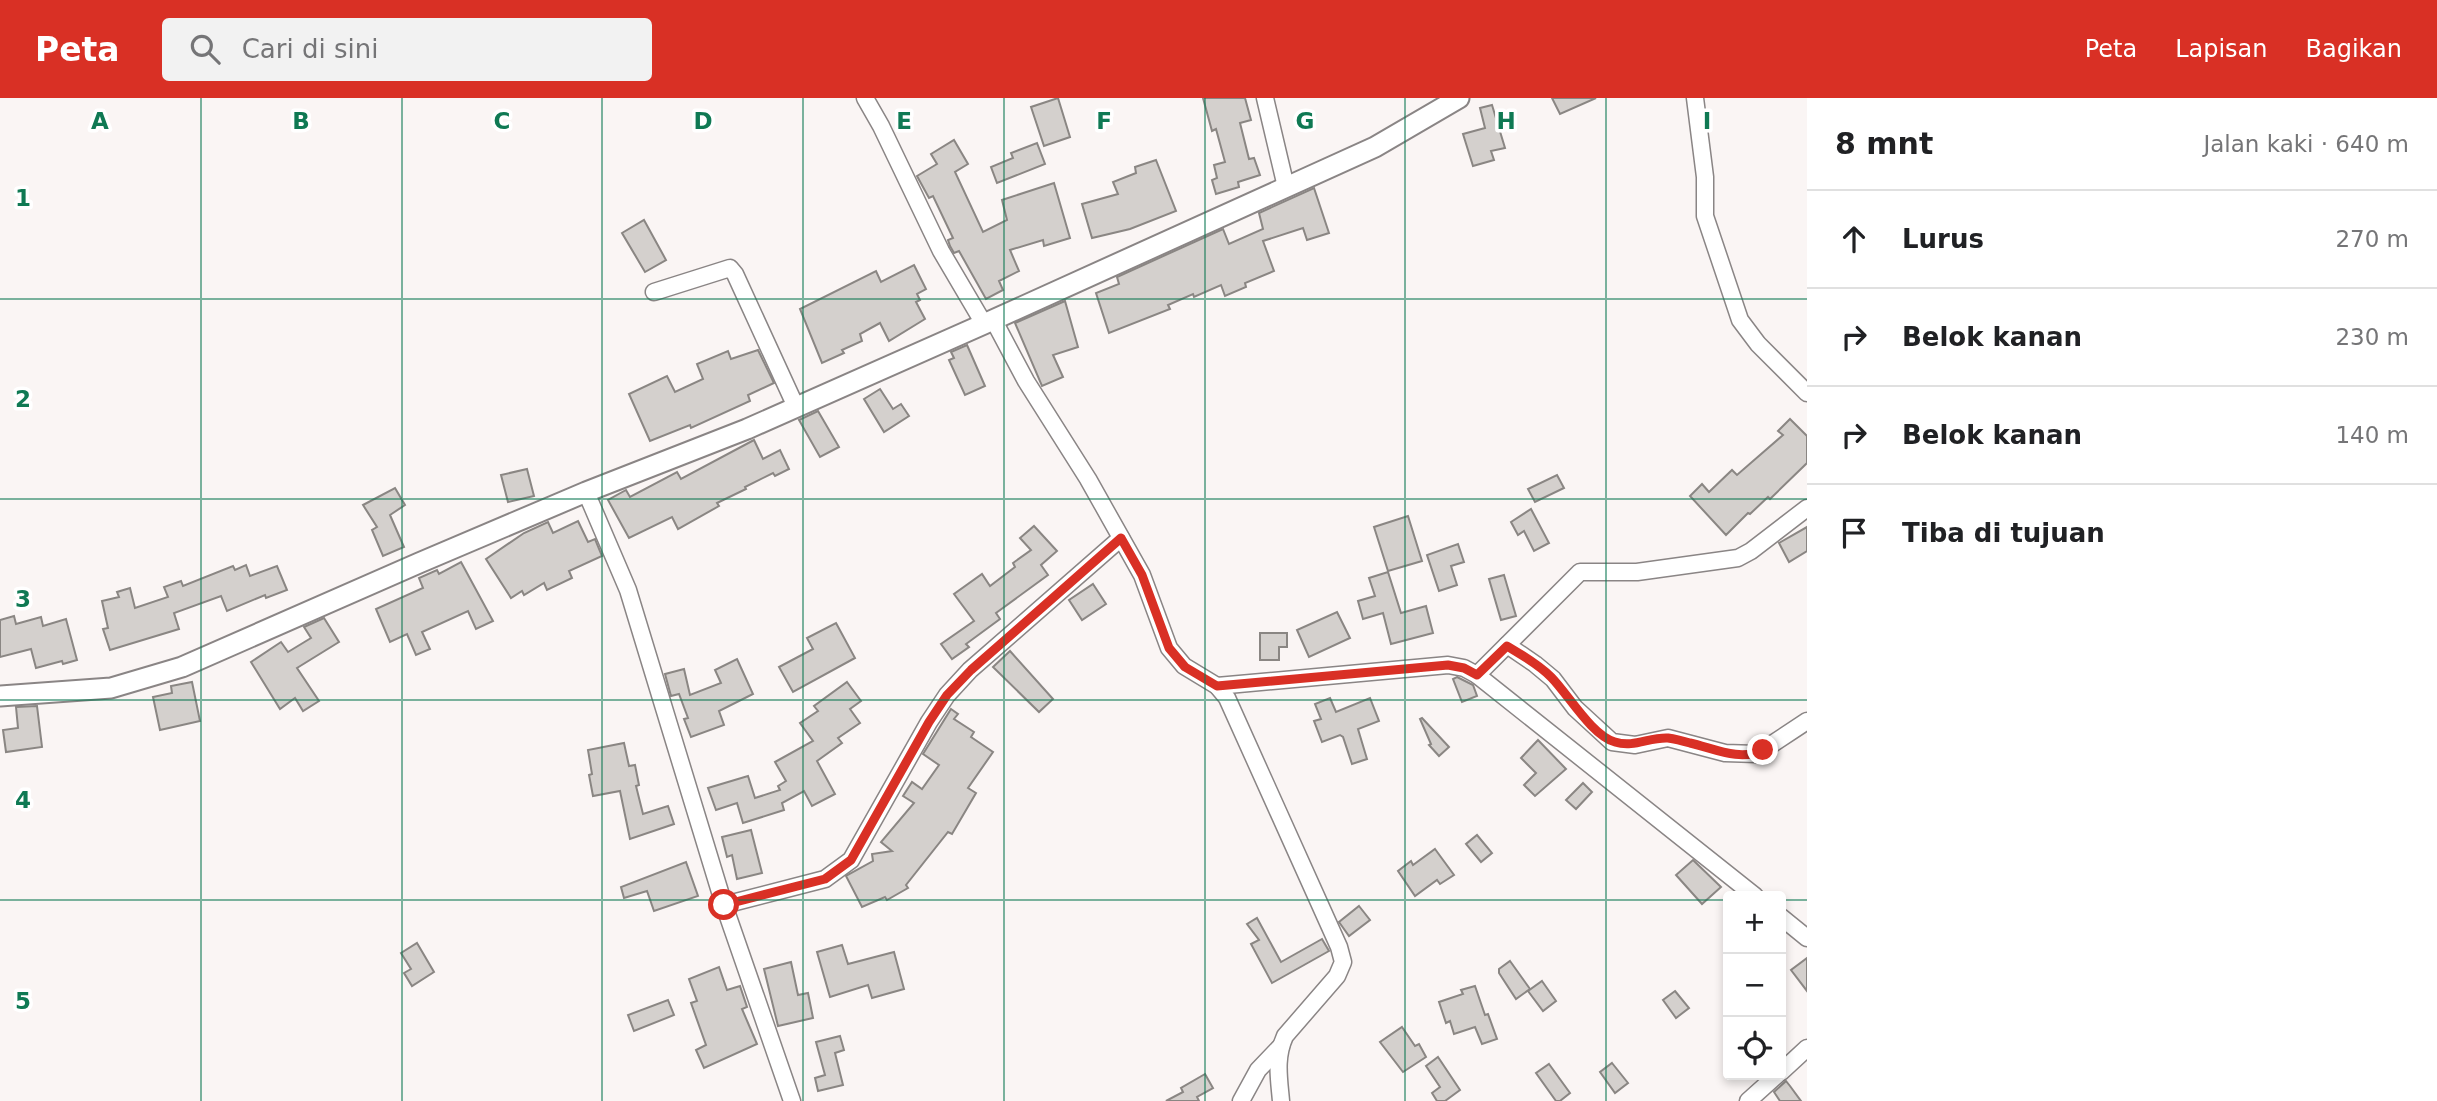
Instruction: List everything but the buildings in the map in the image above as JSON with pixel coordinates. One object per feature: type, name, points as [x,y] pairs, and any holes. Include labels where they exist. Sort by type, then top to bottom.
[{"type":"street","points":[[865,98],[941,251],[1088,480],[1142,575],[1169,648],[1185,667],[1217,686],[1227,698],[1342,957],[1338,976],[1285,1036],[1278,1061],[1281,1101]]},
{"type":"street","points":[[1265,98],[1286,187]]},
{"type":"street","points":[[0,696],[111,688],[182,667],[586,492],[747,429],[988,322],[1375,147],[1459,98]]},
{"type":"street","points":[[1695,98],[1705,177],[1705,216],[1740,320],[1758,345],[1807,393]]},
{"type":"street","points":[[654,292],[730,268],[796,407]]},
{"type":"street","points":[[586,492],[628,590],[724,905],[792,1101]]},
{"type":"street","points":[[1477,675],[1583,571],[1619,574],[1738,558],[1807,508]]},
{"type":"street","points":[[724,905],[825,879],[851,860],[947,695],[990,653],[1121,538]]},
{"type":"street","points":[[1507,646],[1553,679],[1576,708],[1612,742],[1635,745],[1668,738],[1725,753],[1756,754],[1807,721]]},
{"type":"street","points":[[1217,686],[1448,665],[1464,668],[1477,675],[1749,891]]},
{"type":"street","points":[[1786,921],[1807,939]]},
{"type":"street","points":[[1241,1101],[1258,1069],[1281,1046]]},
{"type":"street","points":[[1786,1067],[1807,1048]]},
{"type":"street","points":[[1748,1101],[1771,1080]]},
{"type":"route","points":[[724,905],[825,879],[851,860],[947,695],[971,670],[1121,538],[1142,575],[1169,648],[1185,667],[1217,686],[1448,665],[1464,668],[1477,675],[1507,646],[1553,679],[1576,708],[1612,742],[1635,745],[1668,738],[1725,753],[1756,754],[1763,750]]}]
